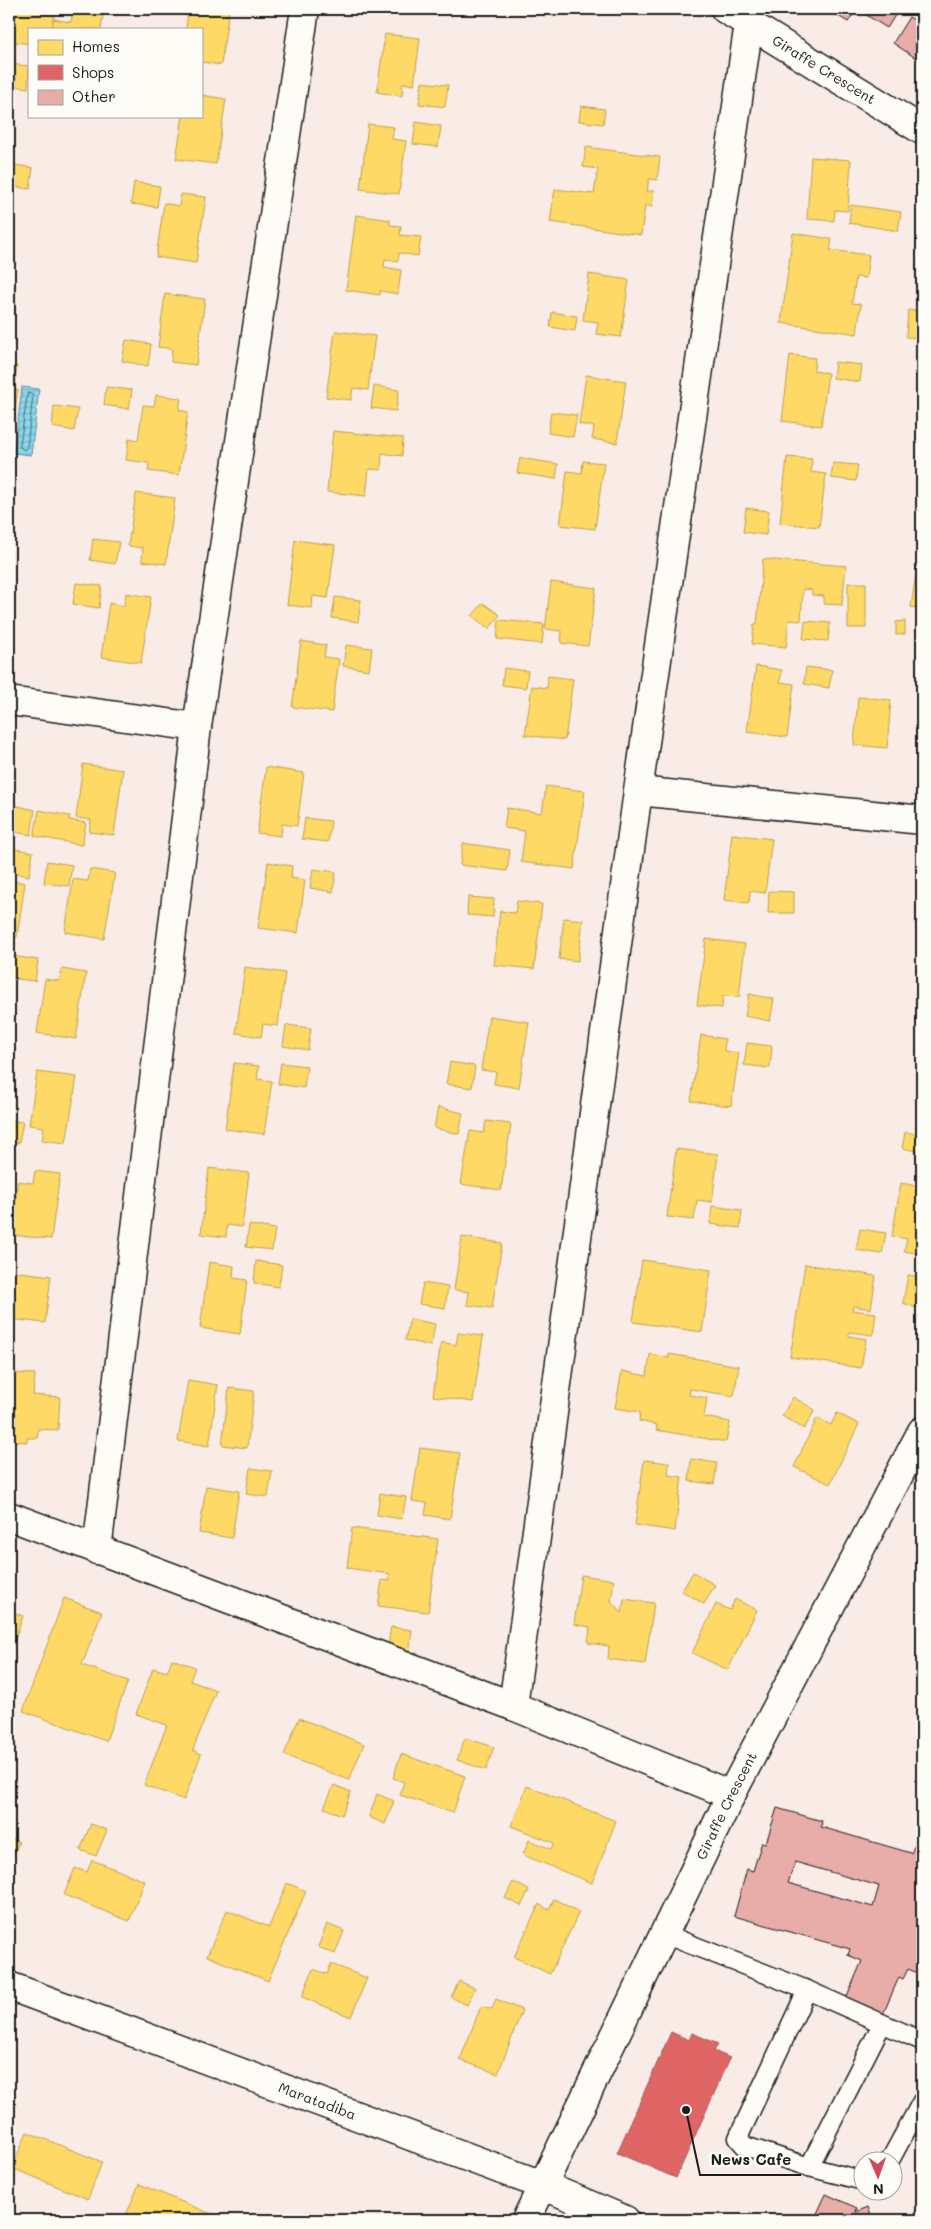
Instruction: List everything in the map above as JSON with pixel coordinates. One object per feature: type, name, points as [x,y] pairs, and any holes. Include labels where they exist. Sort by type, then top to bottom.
[{"type":"street","points":[[97,1550],[197,727],[305,9]]},
{"type":"street","name":"Giraffe Crescent","points":[[725,9],[922,130]]},
{"type":"street","points":[[513,1706],[638,791],[749,23]]},
{"type":"street","points":[[9,701],[197,727]]},
{"type":"street","points":[[638,791],[922,820]]},
{"type":"street","name":"Giraffe Crescent","points":[[526,2220],[731,1795],[922,1431]]},
{"type":"street","points":[[9,1516],[513,1706],[731,1795]]},
{"type":"street","name":"Maratadiba","points":[[9,1986],[542,2185],[625,2220]]},
{"type":"lane","points":[[664,1934],[807,1990],[922,2041]]},
{"type":"lane","points":[[807,1990],[738,2138],[746,2146],[809,2168],[854,2179]]},
{"type":"lane","points":[[809,2168],[882,2024]]},
{"type":"lane","points":[[894,2152],[922,2101]]},
{"type":"water","points":[[22,387],[39,389],[31,455],[14,453]]},
{"type":"building: Homes","points":[[9,9],[55,9],[52,28],[28,28],[28,44],[9,41]]},
{"type":"building: Homes","points":[[73,9],[104,9],[101,28],[52,28],[53,19],[71,22]]},
{"type":"building: Homes","points":[[188,9],[229,9],[221,65],[202,62],[202,28],[186,28]]},
{"type":"building: Homes","points":[[385,34],[420,38],[414,85],[403,83],[402,96],[377,92]]},
{"type":"building: Homes","points":[[9,64],[28,66],[28,88],[9,85]]},
{"type":"building: Homes","points":[[422,82],[448,85],[445,107],[419,104]]},
{"type":"building: Homes","points":[[202,95],[226,99],[216,164],[176,159],[183,118],[202,118]]},
{"type":"building: Homes","points":[[581,106],[605,109],[603,124],[579,121]]},
{"type":"building: Homes","points":[[416,122],[441,126],[438,147],[413,144]]},
{"type":"building: Homes","points":[[368,124],[394,127],[392,139],[406,141],[399,194],[360,189]]},
{"type":"building: Homes","points":[[586,147],[660,157],[657,180],[649,179],[647,191],[654,191],[652,207],[645,205],[641,235],[550,222],[555,189],[594,194],[598,169],[583,167]]},
{"type":"building: Homes","points":[[811,157],[851,160],[848,211],[835,210],[834,221],[807,219]]},
{"type":"building: Homes","points":[[9,164],[33,168],[30,189],[9,186]]},
{"type":"building: Homes","points":[[134,182],[160,186],[157,207],[131,204]]},
{"type":"building: Homes","points":[[181,194],[206,197],[196,263],[156,257],[164,203],[179,206]]},
{"type":"building: Homes","points":[[851,205],[901,212],[898,231],[849,223]]},
{"type":"building: Homes","points":[[356,215],[390,220],[390,225],[401,226],[400,235],[421,237],[418,256],[399,253],[398,261],[385,259],[384,267],[401,270],[398,294],[380,291],[380,295],[346,290]]},
{"type":"building: Homes","points":[[793,233],[832,239],[830,250],[869,255],[866,278],[856,277],[852,303],[861,304],[857,334],[781,323]]},
{"type":"building: Homes","points":[[589,274],[629,280],[621,337],[596,334],[598,322],[583,320]]},
{"type":"building: Homes","points":[[165,294],[205,299],[196,365],[171,362],[172,349],[158,347]]},
{"type":"building: Homes","points":[[908,310],[922,311],[922,338],[906,337]]},
{"type":"building: Homes","points":[[552,312],[577,316],[575,331],[550,327]]},
{"type":"building: Homes","points":[[335,331],[375,336],[368,390],[353,388],[351,400],[326,397]]},
{"type":"building: Homes","points":[[126,340],[151,344],[148,366],[122,361]]},
{"type":"building: Homes","points":[[790,355],[815,358],[814,371],[828,373],[821,426],[782,421]]},
{"type":"building: Homes","points":[[835,362],[862,365],[860,382],[833,378]]},
{"type":"building: Homes","points":[[9,365],[17,366],[14,390],[18,390],[14,416],[9,416]]},
{"type":"building: Homes","points":[[586,375],[626,381],[617,443],[592,439],[594,427],[579,424]]},
{"type":"building: Homes","points":[[374,386],[399,390],[396,411],[371,408]]},
{"type":"building: Homes","points":[[106,387],[132,390],[129,409],[104,405]]},
{"type":"building: Homes","points":[[156,395],[181,398],[179,410],[188,412],[179,475],[148,471],[149,463],[126,460],[129,438],[138,440],[143,405],[154,406]]},
{"type":"building: Homes","points":[[54,406],[78,409],[74,431],[52,427]]},
{"type":"building: Homes","points":[[551,412],[577,415],[573,437],[548,433]]},
{"type":"building: Homes","points":[[333,431],[403,438],[402,456],[382,453],[381,470],[369,469],[366,496],[327,492]]},
{"type":"building: Homes","points":[[787,457],[812,459],[811,472],[826,474],[819,527],[780,523]]},
{"type":"building: Homes","points":[[520,458],[558,464],[556,479],[517,473]]},
{"type":"building: Homes","points":[[583,461],[604,463],[595,529],[560,525],[567,471],[582,473]]},
{"type":"building: Homes","points":[[833,463],[858,465],[856,481],[831,478]]},
{"type":"building: Homes","points":[[136,493],[175,498],[166,564],[142,561],[143,548],[128,546]]},
{"type":"building: Homes","points":[[746,508],[769,511],[766,535],[743,532]]},
{"type":"building: Homes","points":[[93,539],[119,542],[115,564],[90,560]]},
{"type":"building: Homes","points":[[295,540],[335,545],[328,598],[313,596],[312,608],[287,605]]},
{"type":"building: Homes","points":[[763,559],[846,566],[842,605],[824,604],[824,596],[812,595],[812,590],[803,589],[801,621],[789,620],[786,647],[752,644],[754,624],[757,624]]},
{"type":"building: Homes","points":[[917,566],[922,567],[922,609],[911,607]]},
{"type":"building: Homes","points":[[551,582],[596,588],[588,646],[561,643],[562,631],[545,629]]},
{"type":"building: Homes","points":[[76,583],[102,586],[99,608],[73,604]]},
{"type":"building: Homes","points":[[848,583],[866,583],[866,628],[848,628]]},
{"type":"building: Homes","points":[[126,593],[151,597],[141,663],[101,657],[109,603],[124,606]]},
{"type":"building: Homes","points":[[335,597],[361,600],[358,622],[332,618]]},
{"type":"building: Homes","points":[[483,603],[500,615],[489,629],[472,616]]},
{"type":"building: Homes","points":[[499,620],[544,624],[542,644],[497,639]]},
{"type":"building: Homes","points":[[805,621],[830,623],[828,641],[803,639]]},
{"type":"building: Homes","points":[[905,621],[905,634],[896,635],[896,622]]},
{"type":"building: Homes","points":[[301,641],[326,645],[324,657],[339,659],[332,712],[292,707]]},
{"type":"building: Homes","points":[[346,645],[372,648],[369,670],[343,666]]},
{"type":"building: Homes","points":[[756,666],[782,670],[780,682],[794,684],[787,737],[747,732]]},
{"type":"building: Homes","points":[[806,667],[832,670],[829,688],[804,684]]},
{"type":"building: Homes","points":[[504,668],[528,671],[526,688],[502,685]]},
{"type":"building: Homes","points":[[548,676],[573,679],[565,740],[525,735],[532,686],[547,688]]},
{"type":"building: Homes","points":[[858,697],[891,700],[887,748],[854,745]]},
{"type":"building: Homes","points":[[83,764],[123,770],[114,835],[89,832],[91,820],[76,818]]},
{"type":"building: Homes","points":[[266,767],[304,773],[297,826],[282,824],[281,836],[257,833]]},
{"type":"building: Homes","points":[[546,786],[585,791],[574,869],[521,862],[525,831],[504,828],[507,808],[542,813]]},
{"type":"building: Homes","points":[[14,805],[35,810],[31,835],[9,831]]},
{"type":"building: Homes","points":[[39,810],[70,816],[69,820],[86,823],[82,845],[34,836]]},
{"type":"building: Homes","points":[[305,818],[331,821],[328,842],[302,839]]},
{"type":"building: Homes","points":[[732,834],[772,839],[765,893],[750,891],[749,903],[724,900]]},
{"type":"building: Homes","points":[[463,843],[510,850],[507,871],[460,865]]},
{"type":"building: Homes","points":[[9,848],[33,852],[29,876],[9,872]]},
{"type":"building: Homes","points":[[47,861],[72,865],[69,886],[44,883]]},
{"type":"building: Homes","points":[[268,862],[292,866],[291,878],[305,880],[298,933],[258,928]]},
{"type":"building: Homes","points":[[90,869],[115,873],[104,939],[65,932],[73,879],[88,881]]},
{"type":"building: Homes","points":[[313,869],[336,872],[333,892],[310,888]]},
{"type":"building: Homes","points":[[9,880],[25,883],[17,937],[9,935]]},
{"type":"building: Homes","points":[[769,891],[794,892],[794,913],[768,913]]},
{"type":"building: Homes","points":[[468,897],[494,899],[493,917],[467,915]]},
{"type":"building: Homes","points":[[517,901],[542,904],[534,969],[494,965],[500,911],[515,913]]},
{"type":"building: Homes","points":[[564,918],[583,920],[578,961],[559,959]]},
{"type":"building: Homes","points":[[706,939],[745,944],[739,997],[723,996],[722,1008],[697,1005]]},
{"type":"building: Homes","points":[[12,956],[38,960],[35,981],[9,978]]},
{"type":"building: Homes","points":[[245,967],[285,973],[278,1026],[263,1024],[261,1037],[236,1033]]},
{"type":"building: Homes","points":[[62,969],[86,973],[76,1039],[37,1033],[45,979],[60,981]]},
{"type":"building: Homes","points":[[749,994],[774,999],[770,1021],[745,1016]]},
{"type":"building: Homes","points":[[489,1016],[529,1022],[519,1088],[494,1084],[496,1072],[481,1070]]},
{"type":"building: Homes","points":[[286,1025],[311,1028],[308,1050],[283,1046]]},
{"type":"building: Homes","points":[[701,1035],[725,1039],[724,1051],[739,1053],[731,1106],[691,1101]]},
{"type":"building: Homes","points":[[747,1043],[772,1046],[770,1068],[744,1065]]},
{"type":"building: Homes","points":[[450,1062],[475,1066],[472,1088],[446,1084]]},
{"type":"building: Homes","points":[[234,1063],[259,1066],[257,1079],[272,1081],[264,1134],[225,1129]]},
{"type":"building: Homes","points":[[281,1063],[307,1066],[304,1088],[278,1084]]},
{"type":"building: Homes","points":[[37,1072],[77,1077],[66,1143],[42,1140],[44,1127],[29,1125]]},
{"type":"building: Homes","points":[[438,1107],[463,1113],[459,1134],[434,1128]]},
{"type":"building: Homes","points":[[9,1120],[23,1122],[19,1143],[9,1141]]},
{"type":"building: Homes","points":[[486,1121],[511,1124],[501,1190],[461,1184],[470,1131],[484,1133]]},
{"type":"building: Homes","points":[[905,1132],[922,1135],[922,1152],[902,1148]]},
{"type":"building: Homes","points":[[676,1149],[718,1154],[712,1202],[697,1200],[694,1220],[667,1217]]},
{"type":"building: Homes","points":[[9,1163],[12,1163],[9,1186]]},
{"type":"building: Homes","points":[[209,1168],[249,1173],[242,1227],[227,1225],[226,1237],[201,1234]]},
{"type":"building: Homes","points":[[35,1171],[60,1174],[51,1239],[11,1235],[18,1181],[33,1183]]},
{"type":"building: Homes","points":[[901,1183],[922,1187],[922,1254],[904,1251],[907,1239],[892,1236]]},
{"type":"building: Homes","points":[[712,1206],[742,1210],[740,1228],[710,1224]]},
{"type":"building: Homes","points":[[249,1225],[275,1229],[272,1250],[246,1247]]},
{"type":"building: Homes","points":[[860,1229],[886,1233],[882,1254],[856,1250]]},
{"type":"building: Homes","points":[[462,1237],[502,1243],[492,1308],[467,1305],[469,1292],[454,1290]]},
{"type":"building: Homes","points":[[642,1260],[711,1270],[702,1332],[633,1322]]},
{"type":"building: Homes","points":[[256,1261],[282,1265],[279,1287],[254,1283]]},
{"type":"building: Homes","points":[[209,1262],[234,1266],[233,1278],[247,1280],[240,1334],[200,1328]]},
{"type":"building: Homes","points":[[805,1264],[876,1276],[871,1309],[853,1306],[852,1310],[876,1313],[873,1335],[849,1332],[849,1336],[866,1339],[861,1368],[790,1357]]},
{"type":"building: Homes","points":[[12,1271],[51,1276],[45,1323],[9,1319]]},
{"type":"building: Homes","points":[[908,1275],[922,1277],[922,1310],[903,1303]]},
{"type":"building: Homes","points":[[423,1283],[448,1287],[445,1308],[419,1304]]},
{"type":"building: Homes","points":[[410,1319],[435,1324],[431,1346],[405,1340]]},
{"type":"building: Homes","points":[[458,1333],[483,1336],[473,1402],[433,1396],[441,1342],[456,1345]]},
{"type":"building: Homes","points":[[650,1354],[669,1358],[669,1354],[739,1366],[734,1396],[690,1389],[689,1395],[707,1398],[704,1417],[730,1422],[726,1442],[656,1430],[657,1425],[639,1421],[640,1412],[615,1408],[622,1371],[647,1376]]},
{"type":"building: Homes","points":[[9,1373],[35,1374],[33,1395],[60,1397],[58,1430],[38,1429],[37,1438],[27,1438],[27,1442],[9,1441]]},
{"type":"building: Homes","points":[[188,1380],[218,1385],[209,1446],[178,1441]]},
{"type":"building: Homes","points":[[229,1388],[254,1391],[247,1448],[222,1445]]},
{"type":"building: Homes","points":[[793,1397],[815,1410],[804,1429],[782,1416]]},
{"type":"building: Homes","points":[[837,1413],[859,1424],[830,1484],[794,1467],[817,1418],[831,1425]]},
{"type":"building: Homes","points":[[420,1448],[460,1453],[450,1519],[425,1515],[427,1503],[412,1501]]},
{"type":"building: Homes","points":[[691,1459],[717,1463],[714,1484],[689,1481]]},
{"type":"building: Homes","points":[[644,1460],[669,1463],[668,1475],[682,1477],[675,1531],[635,1525]]},
{"type":"building: Homes","points":[[250,1468],[272,1471],[268,1497],[246,1494]]},
{"type":"building: Homes","points":[[206,1486],[239,1491],[232,1538],[199,1533]]},
{"type":"building: Homes","points":[[380,1493],[406,1497],[402,1519],[377,1515]]},
{"type":"building: Homes","points":[[352,1528],[438,1539],[428,1612],[378,1606],[382,1580],[389,1581],[390,1574],[347,1568]]},
{"type":"building: Homes","points":[[693,1572],[715,1585],[704,1604],[682,1591]]},
{"type":"building: Homes","points":[[581,1575],[614,1580],[611,1601],[622,1613],[624,1599],[654,1603],[645,1664],[608,1659],[609,1646],[588,1643],[590,1627],[574,1624]]},
{"type":"building: Homes","points":[[64,1598],[102,1612],[82,1665],[128,1681],[106,1741],[23,1711]]},
{"type":"building: Homes","points":[[735,1599],[757,1610],[728,1670],[692,1653],[716,1604],[730,1610]]},
{"type":"building: Homes","points":[[9,1611],[23,1616],[12,1647],[9,1646]]},
{"type":"building: Homes","points":[[391,1627],[412,1630],[409,1655],[387,1652]]},
{"type":"building: Homes","points":[[172,1659],[195,1667],[190,1681],[216,1690],[193,1750],[201,1754],[184,1800],[144,1785],[167,1725],[136,1714],[153,1668],[167,1672]]},
{"type":"building: Homes","points":[[299,1718],[364,1744],[349,1780],[284,1755]]},
{"type":"building: Homes","points":[[465,1738],[494,1747],[486,1770],[457,1760]]},
{"type":"building: Homes","points":[[401,1754],[465,1776],[453,1813],[400,1795],[404,1782],[393,1778]]},
{"type":"building: Homes","points":[[334,1785],[351,1792],[342,1815],[324,1808]]},
{"type":"building: Homes","points":[[527,1786],[616,1821],[592,1883],[523,1855],[529,1840],[551,1849],[554,1843],[511,1826]]},
{"type":"building: Homes","points":[[377,1794],[394,1801],[385,1824],[369,1817]]},
{"type":"building: Homes","points":[[91,1824],[107,1830],[96,1856],[80,1850]]},
{"type":"building: Homes","points":[[9,1838],[19,1842],[9,1868]]},
{"type":"building: Homes","points":[[92,1860],[145,1881],[129,1921],[64,1895],[75,1868],[87,1872]]},
{"type":"building: Homes","points":[[513,1882],[529,1890],[521,1906],[505,1898]]},
{"type":"building: Homes","points":[[287,1883],[306,1891],[268,1981],[207,1956],[227,1910],[269,1927]]},
{"type":"building: Homes","points":[[554,1899],[579,1912],[550,1974],[514,1957],[539,1904],[549,1910]]},
{"type":"building: Homes","points":[[327,1924],[344,1931],[335,1954],[318,1947]]},
{"type":"building: Homes","points":[[331,1964],[367,1978],[351,2017],[302,1997],[313,1969],[327,1974]]},
{"type":"building: Homes","points":[[459,1981],[475,1988],[467,2005],[451,1997]]},
{"type":"building: Homes","points":[[496,1999],[522,2010],[498,2074],[460,2060],[481,2006],[492,2009]]},
{"type":"building: Homes","points":[[27,2132],[102,2162],[88,2199],[12,2168]]},
{"type":"building: Homes","points":[[139,2184],[214,2215],[212,2220],[124,2220]]},
{"type":"building: Homes","points":[[97,2213],[115,2219],[94,2220]]},
{"type":"building: Shops","points":[[671,2032],[689,2040],[692,2033],[718,2044],[714,2051],[730,2058],[676,2178],[617,2153]]},
{"type":"building: Other","points":[[827,9],[857,9],[848,22]]},
{"type":"building: Other","points":[[861,9],[899,9],[887,28],[860,11]]},
{"type":"building: Other","points":[[911,9],[922,9],[922,19],[909,11]]},
{"type":"building: Other","points":[[909,17],[922,25],[922,62],[893,43]]},
{"type":"building: Other","points":[[777,1808],[822,1821],[821,1827],[911,1853],[915,1845],[922,1848],[922,1975],[908,1969],[903,1979],[899,1977],[881,2019],[844,2003],[862,1961],[848,1955],[850,1949],[734,1916],[747,1869],[753,1871],[762,1842],[766,1843]],"holes":[[[795,1862],[879,1886],[873,1907],[788,1883]]]},
{"type":"building: Other","points":[[826,2194],[857,2208],[856,2212],[868,2207],[873,2220],[814,2220]]},
{"type":"place","name":"News Cafe","points":[[686,2110]]}]
